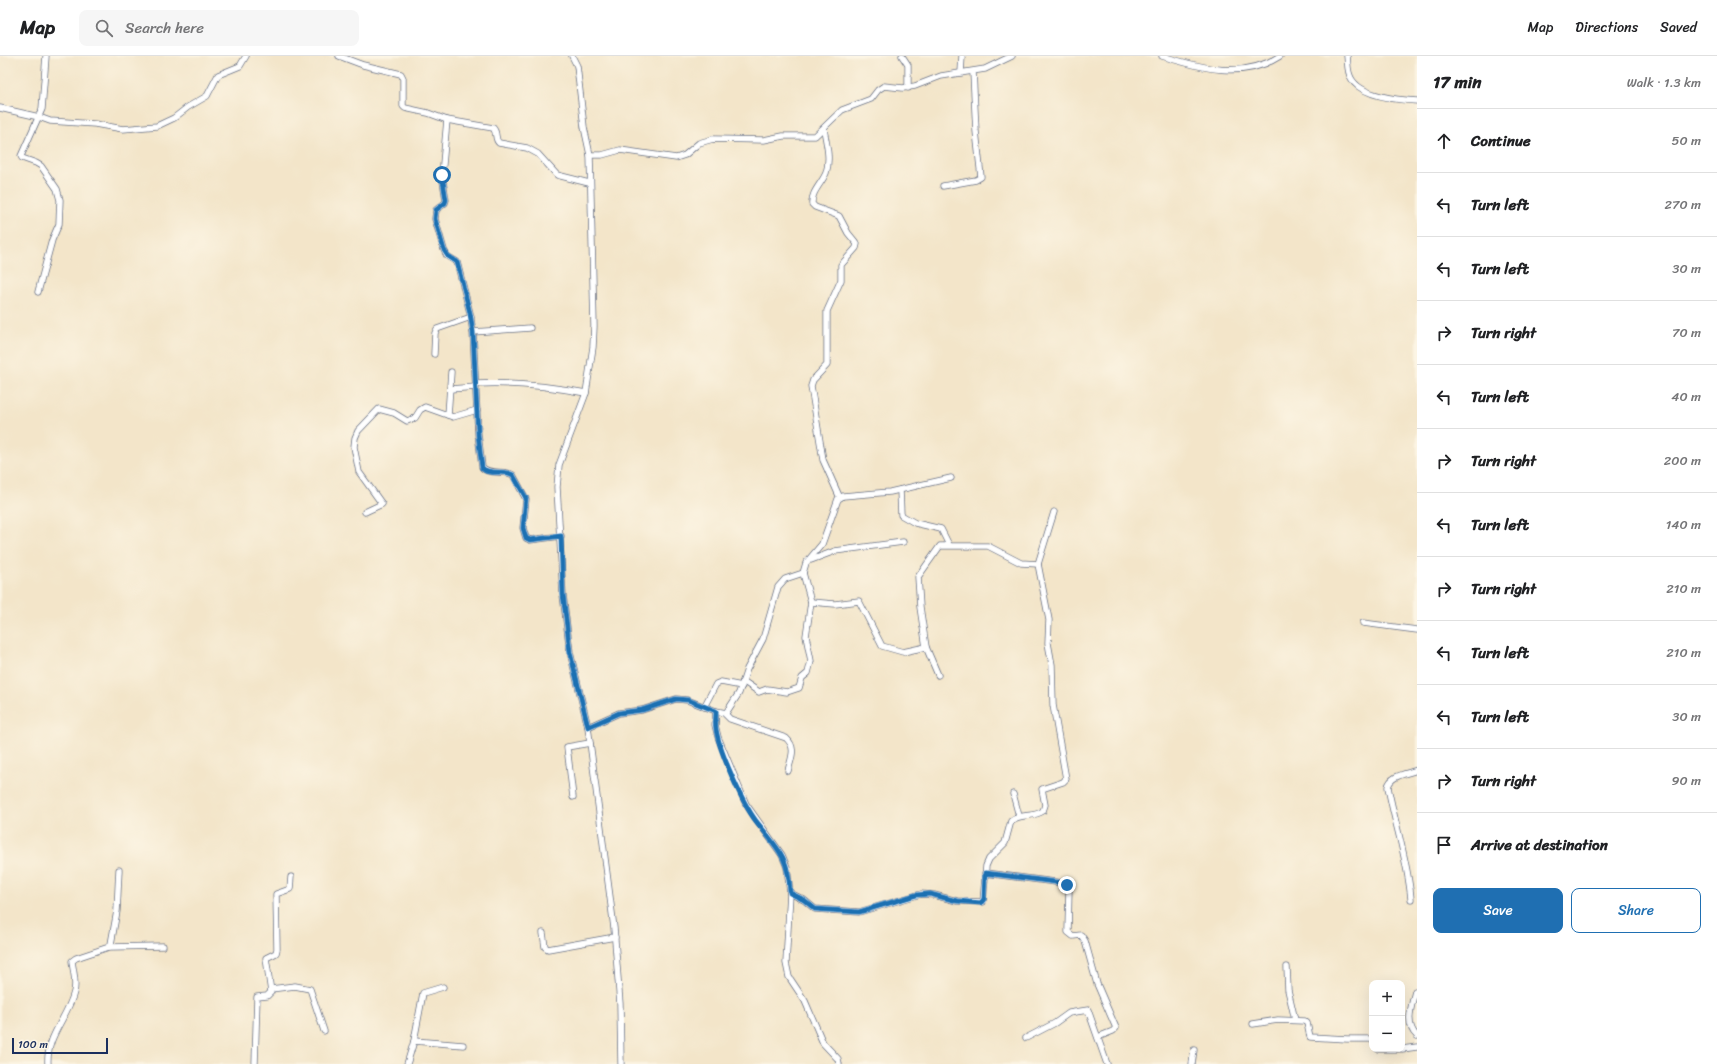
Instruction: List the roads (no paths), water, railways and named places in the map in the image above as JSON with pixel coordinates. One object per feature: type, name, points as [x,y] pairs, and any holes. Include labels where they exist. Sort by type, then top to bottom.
[{"type":"street","points":[[38,292],[50,247],[59,224],[59,195],[56,187],[38,164],[21,157],[39,117],[43,104],[46,56]]},
{"type":"street","points":[[0,108],[50,121],[95,124],[123,129],[161,125],[207,96],[218,76],[238,67],[246,56]]},
{"type":"street","points":[[339,56],[363,65],[399,73],[403,78],[404,107],[428,112],[447,120],[493,128],[499,143],[527,148],[538,154],[557,175],[589,183]]},
{"type":"street","points":[[572,56],[577,66],[584,127],[590,155],[589,183],[594,326],[591,363],[586,393],[558,471],[563,594],[570,652],[588,727],[614,937],[620,1004],[621,1064]]},
{"type":"street","points":[[902,56],[908,65],[908,88]]},
{"type":"street","points":[[961,73],[962,56]]},
{"type":"street","points":[[590,155],[602,155],[620,150],[676,158],[685,155],[695,146],[707,140],[728,138],[764,140],[782,136],[815,136],[824,129],[842,110],[871,99],[881,88],[889,85],[908,88],[941,76],[973,72],[990,67],[1003,58],[1012,56]]},
{"type":"street","points":[[1162,56],[1187,65],[1220,71],[1258,67],[1267,64],[1280,56]]},
{"type":"street","points":[[1347,56],[1350,77],[1360,88],[1379,95],[1400,100],[1417,101]]},
{"type":"street","points":[[943,186],[976,180],[982,177],[976,131],[973,72]]},
{"type":"street","points":[[447,120],[442,175],[446,200],[445,203],[436,210],[435,219],[446,254],[457,262],[466,294],[473,332],[482,468],[488,471],[510,473],[513,475],[526,498],[523,528],[526,538],[530,540],[561,536]]},
{"type":"street","points":[[824,129],[828,165],[814,193],[812,204],[815,207],[839,216],[848,233],[857,244],[856,248],[842,265],[841,280],[827,311],[827,365],[813,380],[811,386],[823,460],[840,498]]},
{"type":"street","points":[[434,354],[435,333],[437,329],[470,317]]},
{"type":"street","points":[[473,332],[530,328]]},
{"type":"street","points":[[448,415],[451,372]]},
{"type":"street","points":[[450,389],[508,382],[538,384],[586,393]]},
{"type":"street","points":[[365,512],[382,504],[360,472],[354,447],[355,438],[358,431],[381,408],[394,413],[407,421],[415,418],[420,410],[425,407],[448,415],[456,416],[477,410]]},
{"type":"street","points":[[840,498],[900,490],[951,478]]},
{"type":"street","points":[[900,490],[901,515],[915,523],[941,529],[948,545]]},
{"type":"street","points":[[704,707],[716,684],[721,682],[742,683],[759,692],[767,689],[787,692],[799,688],[802,678],[808,673],[810,666],[806,636],[811,602],[803,573],[808,561],[822,544],[833,511],[840,498]]},
{"type":"street","points":[[790,893],[804,900],[815,909],[859,912],[921,894],[934,895],[957,901],[981,903],[984,899],[985,873],[989,859],[1005,843],[1011,821],[1019,816],[1030,816],[1043,812],[1045,805],[1042,789],[1063,782],[1066,777],[1053,704],[1052,665],[1048,642],[1050,620],[1038,564],[1054,512]]},
{"type":"street","points":[[808,561],[835,551],[903,542]]},
{"type":"street","points":[[938,675],[926,647],[920,607],[918,577],[938,548],[948,545],[988,546],[1021,563],[1038,564]]},
{"type":"street","points":[[724,713],[728,710],[763,639],[778,587],[785,579],[803,573]]},
{"type":"street","points":[[811,602],[835,604],[859,601],[882,646],[903,652],[926,647]]},
{"type":"street","points":[[1363,623],[1417,630]]},
{"type":"street","points":[[588,727],[619,713],[642,710],[676,699],[688,700],[724,713],[730,719],[786,738],[791,742],[794,749],[788,771]]},
{"type":"street","points":[[716,711],[716,730],[726,762],[748,809],[785,860],[790,893],[786,963],[787,972],[805,1001],[823,1043],[838,1059],[840,1064]]},
{"type":"street","points":[[573,797],[567,747],[590,743]]},
{"type":"street","points":[[1411,899],[1407,869],[1401,850],[1388,787],[1389,782],[1393,778],[1417,770]]},
{"type":"street","points":[[1013,794],[1019,816]]},
{"type":"street","points":[[109,947],[117,911],[119,870]]},
{"type":"street","points":[[985,873],[1063,883],[1067,885],[1069,889],[1068,932],[1073,936],[1081,935],[1085,941],[1097,984],[1116,1028],[1113,1031],[1098,1037]]},
{"type":"street","points":[[255,1064],[257,997],[269,994],[271,989],[266,958],[277,952],[276,894],[290,889],[291,877]]},
{"type":"street","points":[[543,933],[545,947],[548,949],[614,937]]},
{"type":"street","points":[[48,1064],[50,1043],[74,993],[75,982],[72,961],[76,958],[109,947],[163,946]]},
{"type":"street","points":[[1287,967],[1288,990],[1295,1020]]},
{"type":"street","points":[[271,989],[295,986],[310,989],[324,1031]]},
{"type":"street","points":[[406,1064],[414,1041],[423,993],[425,991],[443,987]]},
{"type":"street","points":[[1415,991],[1410,1015],[1410,1026],[1417,1036]]},
{"type":"street","points":[[1026,1038],[1055,1023],[1069,1012],[1087,1010],[1107,1064]]},
{"type":"street","points":[[1253,1024],[1278,1020],[1295,1020],[1307,1023],[1310,1037],[1369,1039]]},
{"type":"street","points":[[414,1041],[463,1045]]},
{"type":"street","points":[[1405,1049],[1417,1047]]},
{"type":"street","points":[[1192,1064],[1194,1050]]}]
